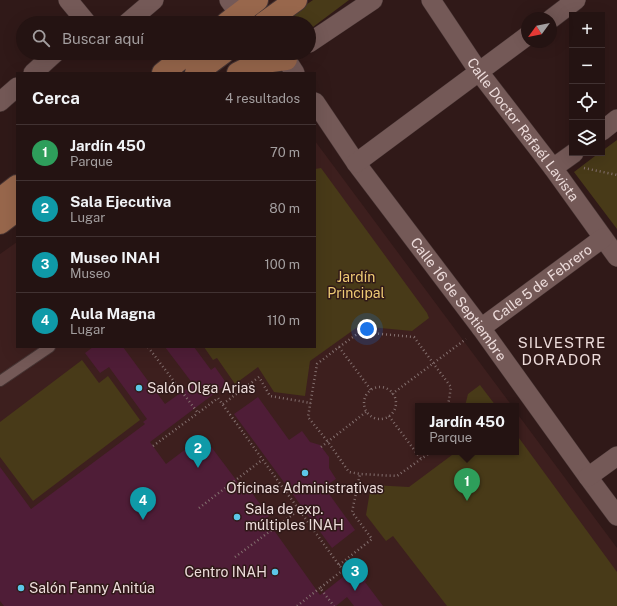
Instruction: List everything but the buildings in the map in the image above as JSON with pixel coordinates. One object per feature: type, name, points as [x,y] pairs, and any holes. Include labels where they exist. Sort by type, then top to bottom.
[{"type":"main road","points":[[250,13],[296,0]]},
{"type":"main road","points":[[164,72],[179,60]]},
{"type":"main road","points":[[197,72],[214,60]]},
{"type":"main road","points":[[240,72],[252,66],[275,60]]},
{"type":"main road","points":[[0,199],[16,187]]},
{"type":"main road","points":[[0,223],[16,211]]},
{"type":"street","points":[[68,0],[81,16]]},
{"type":"street","points":[[135,16],[154,0]]},
{"type":"street","points":[[316,38],[373,0]]},
{"type":"street","name":"Calle Doctor Rafaél Lavista","points":[[430,0],[479,72],[563,161],[603,238],[617,257]]},
{"type":"street","points":[[557,14],[576,0]]},
{"type":"street","points":[[356,163],[521,40]]},
{"type":"street","points":[[34,72],[48,60]]},
{"type":"street","points":[[0,102],[16,88]]},
{"type":"street","name":"Calle 16 de Septiembre","points":[[316,103],[356,163],[481,328],[617,516]]},
{"type":"street","points":[[605,129],[617,119]]},
{"type":"street","name":"Calle 5 de Febrero","points":[[481,328],[603,238]]},
{"type":"street","points":[[588,477],[617,456]]},
{"type":"lane","points":[[0,381],[49,348]]},
{"type":"path","points":[[563,161],[617,176]]},
{"type":"path","points":[[392,394],[481,328]]},
{"type":"path","points":[[427,455],[397,476],[349,472],[308,417],[317,364],[360,332],[414,337],[451,387],[448,403]]},
{"type":"path","points":[[339,347],[371,390]]},
{"type":"path","points":[[149,348],[198,413]]},
{"type":"path","points":[[223,404],[259,377],[270,396],[311,404]]},
{"type":"path","points":[[380,387],[389,390],[392,394],[395,398],[395,408],[393,412],[385,419],[374,418],[366,412],[363,402],[367,393],[371,390],[380,387]]},
{"type":"path","points":[[153,446],[218,398],[343,570],[297,606]]},
{"type":"path","points":[[321,447],[366,412]]},
{"type":"path","points":[[389,416],[415,451]]},
{"type":"path","points":[[418,455],[421,459]]},
{"type":"path","points":[[199,508],[262,460]]},
{"type":"path","points":[[339,565],[372,539],[352,512],[360,474]]},
{"type":"path","points":[[278,481],[281,478]]},
{"type":"path","points":[[235,556],[299,510]]},
{"type":"path","points":[[320,588],[334,606]]},
{"type":"shaded area","points":[[316,142],[510,403],[415,403],[415,455],[519,455],[519,416],[617,548],[617,606],[0,606],[0,254],[16,243],[16,348],[316,348]]},
{"type":"green space","points":[[313,0],[349,0],[316,25],[316,16],[289,16]]},
{"type":"green space","points":[[617,140],[617,229],[574,172],[595,156],[605,156],[605,149]]},
{"type":"green space","name":"Jardín Principal","points":[[321,168],[427,313],[429,318],[412,331],[359,326],[310,361],[305,396],[274,392],[258,367],[235,384],[217,358],[213,360],[205,348],[316,348],[316,169]]},
{"type":"green space","points":[[82,360],[99,383],[108,376],[140,420],[33,501],[0,457],[0,422]]},
{"type":"green space","points":[[480,385],[494,403],[466,403],[468,394]]},
{"type":"green space","points":[[519,438],[617,572],[617,606],[447,606],[393,536],[386,541],[366,515],[371,485],[409,487],[452,455],[519,455]]},
{"type":"place","name":"Salón Olga Arias","points":[[139,388]]},
{"type":"place","name":"Sala Ejecutiva","points":[[198,468]]},
{"type":"place","name":"Oficinas Administrativas","points":[[305,473]]},
{"type":"place","name":"Jardín 450","points":[[467,501]]},
{"type":"place","name":"Sala de exp. múltiples INAH","points":[[237,517]]},
{"type":"place","name":"Aula Magna","points":[[143,520]]},
{"type":"place","name":"Centro INAH","points":[[275,572]]},
{"type":"place","name":"Salón Fanny Anitúa","points":[[21,588]]},
{"type":"place","name":"Museo INAH","points":[[355,591]]},
{"type":"district","name":"SILVESTRE DORADOR","points":[[562,352]]}]
